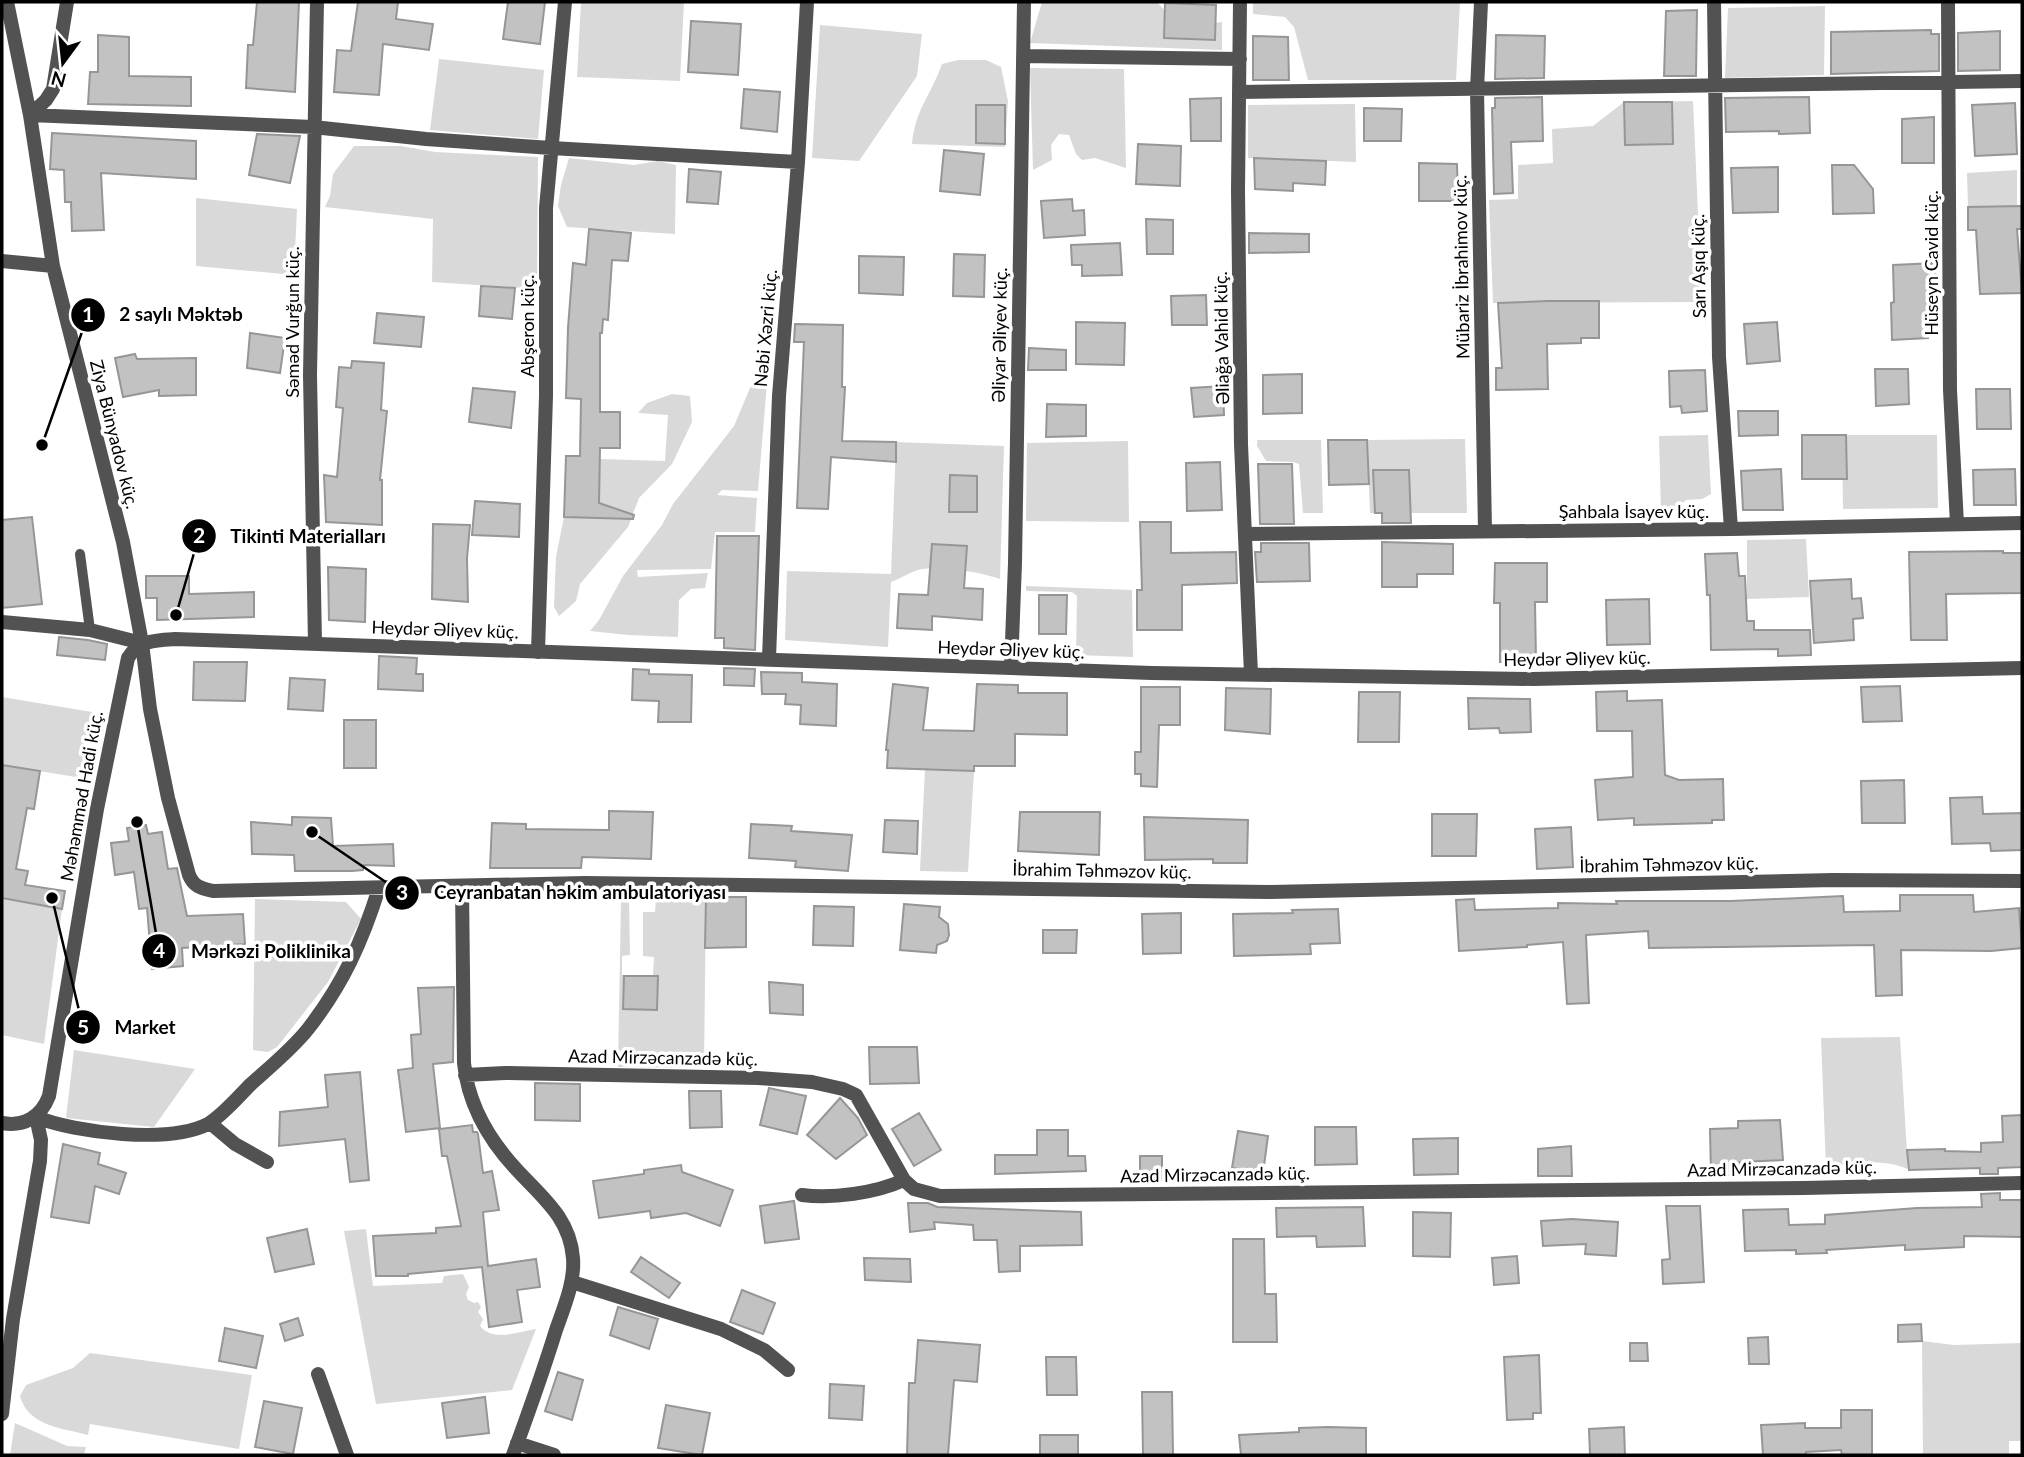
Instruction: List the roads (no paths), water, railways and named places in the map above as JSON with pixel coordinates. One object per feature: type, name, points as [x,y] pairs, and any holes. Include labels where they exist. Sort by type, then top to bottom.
[{"type":"street","name":"Ziya Bünyadov küç.","points":[[7,2],[30,115],[54,266],[123,542],[142,643],[150,709],[168,798],[189,875]]},
{"type":"street","points":[[30,115],[53,89],[67,2]]},
{"type":"street","name":"Səməd Vurğun küç.","points":[[315,643],[310,376],[317,2]]},
{"type":"street","name":"Abşeron küç.","points":[[538,652],[546,396],[546,208],[565,2]]},
{"type":"street","name":"Nəbi Xəzri küç.","points":[[769,658],[779,396],[798,162],[807,2]]},
{"type":"street","name":"Əliyar Əliyev küç.","points":[[1011,668],[1024,2]]},
{"type":"street","name":"Əliağa Vahid küç.","points":[[1240,2],[1241,444],[1251,674]]},
{"type":"street","name":"Mübariz İbrahimov küç.","points":[[1481,2],[1477,90],[1485,531]]},
{"type":"street","name":"Sarı Aşıq küç.","points":[[1714,2],[1719,356],[1731,529]]},
{"type":"street","name":"Hüseyn Cavid küç.","points":[[1948,2],[1950,390],[1957,524]]},
{"type":"street","points":[[1023,56],[1240,59]]},
{"type":"street","points":[[1239,92],[2022,81]]},
{"type":"street","points":[[30,115],[313,127],[401,137],[551,148],[798,162]]},
{"type":"street","points":[[2,261],[54,266]]},
{"type":"street","name":"Şahbala İsayev küç.","points":[[1246,534],[2022,523]]},
{"type":"street","name":"Heydər Əliyev küç.","points":[[2,622],[90,630],[142,643],[176,639],[1251,674],[1533,679],[2022,668]]},
{"type":"street","name":"Məhəmməd Hadi küç.","points":[[36,1116],[49,1096],[111,732],[128,659],[142,643]]},
{"type":"street","name":"İbrahim Təhməzov küç.","points":[[189,875],[192,883],[199,888],[213,891],[584,883],[1269,892],[1819,880],[2022,880]]},
{"type":"street","points":[[462,887],[465,1075],[472,1102],[488,1132],[516,1169],[552,1205],[564,1223],[570,1239],[572,1282],[515,1449],[554,1455]]},
{"type":"street","points":[[36,1116],[58,1125],[159,1135],[193,1129],[209,1123],[306,1031],[351,963],[365,934],[379,888]]},
{"type":"street","name":"Azad Mirzəcanzadə küç.","points":[[465,1075],[505,1073],[758,1078],[829,1085],[856,1095],[904,1180],[914,1189],[940,1196],[1790,1188],[2022,1183]]},
{"type":"street","points":[[2,1124],[24,1123],[36,1116]]},
{"type":"street","points":[[2,1413],[13,1320],[40,1161],[41,1140],[36,1116]]},
{"type":"street","points":[[209,1123],[235,1144],[267,1162]]},
{"type":"street","points":[[802,1195],[822,1198],[891,1186],[904,1180]]},
{"type":"street","points":[[572,1282],[721,1329],[764,1350],[788,1370]]},
{"type":"street","points":[[318,1374],[347,1455]]},
{"type":"lane","points":[[80,554],[90,630]]},
{"type":"place","name":"2 saylı Məktəb","points":[[42,445]]},
{"type":"place","name":"Tikinti Materialları","points":[[176,615]]},
{"type":"place","name":"Mərkəzi Poliklinika","points":[[137,822]]},
{"type":"place","name":"Ceyranbatan həkim ambulatoriyası","points":[[312,832]]},
{"type":"place","name":"Market","points":[[52,898]]}]
